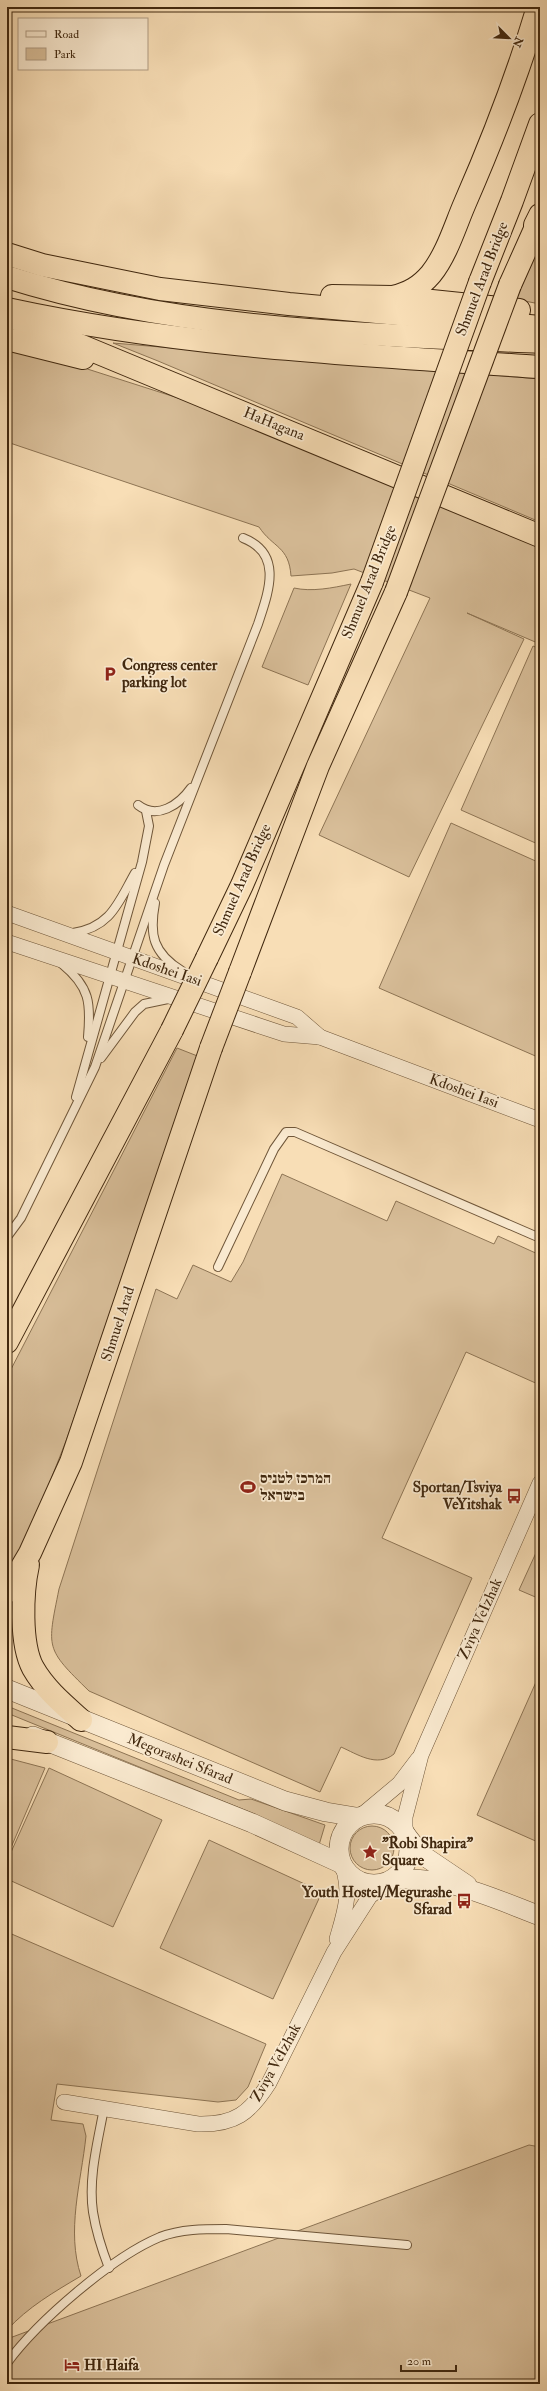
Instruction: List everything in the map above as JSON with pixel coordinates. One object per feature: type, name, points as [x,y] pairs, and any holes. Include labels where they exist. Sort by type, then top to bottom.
[{"type":"highway","points":[[393,297],[417,288],[432,274],[446,248],[491,144],[522,59],[538,7]]},
{"type":"highway","name":"Shmuel Arad Bridge","points":[[7,1342],[172,1030],[242,885],[372,582],[480,282],[515,194],[540,124]]},
{"type":"highway","name":"Shmuel Arad Bridge","points":[[211,1048],[318,766],[396,592],[510,285],[538,219]]},
{"type":"highway","points":[[7,254],[42,264],[160,289],[289,304],[540,327]]},
{"type":"highway","points":[[7,277],[77,297],[180,316],[278,327],[405,336],[540,342]]},
{"type":"highway","points":[[289,304],[340,295],[393,297],[540,312]]},
{"type":"highway","points":[[7,309],[109,328],[290,350],[540,367]]},
{"type":"highway","name":"HaHagana","points":[[7,315],[540,536]]},
{"type":"highway","points":[[7,339],[164,379]]},
{"type":"highway","name":"Shmuel Arad","points":[[7,1592],[30,1553],[52,1508],[88,1417],[211,1048]]},
{"type":"highway","points":[[30,1553],[24,1585],[23,1611],[33,1667],[52,1694],[81,1720]]},
{"type":"highway","points":[[7,1737],[47,1742]]},
{"type":"street","name":"Kdoshei Iasi","points":[[7,913],[297,1017],[320,1037]]},
{"type":"street","name":"Kdoshei Iasi","points":[[7,942],[108,977],[179,998],[284,1034],[320,1037],[540,1120]]},
{"type":"street","name":"Zviya VeIzhak","points":[[406,1834],[405,1817],[421,1755],[540,1483]]},
{"type":"street","name":"Megorashei Sfarad","points":[[7,1689],[285,1801],[326,1812],[359,1816]]},
{"type":"street","points":[[7,1726],[252,1823],[342,1864]]},
{"type":"street","name":"Zviya VeIzhak","points":[[359,1816],[398,1784],[421,1755]]},
{"type":"street","points":[[477,1891],[421,1854],[392,1818],[381,1814],[359,1816],[341,1835],[338,1846],[342,1864],[352,1877],[359,1882],[375,1884],[392,1880],[430,1881],[477,1891],[540,1916]]},
{"type":"street","points":[[392,1880],[407,1864],[409,1853],[406,1834]]},
{"type":"street","name":"Zviya VeIzhak","points":[[334,1952],[346,1906],[348,1881],[342,1864]]},
{"type":"street","name":"Zviya VeIzhak","points":[[64,2102],[198,2124],[215,2125],[233,2120],[248,2112],[269,2083],[334,1952],[370,1896],[392,1880]]},
{"type":"lane","points":[[95,1067],[164,865],[258,624],[268,593],[271,573],[265,556],[257,546],[243,538]]},
{"type":"lane","points":[[138,805],[146,811],[157,811],[181,801],[196,781]]},
{"type":"lane","points":[[73,1109],[108,977],[142,862],[149,826],[146,811]]},
{"type":"lane","points":[[66,934],[88,931],[108,918],[119,903],[142,862]]},
{"type":"lane","points":[[164,865],[153,914],[153,939],[165,958],[197,980]]},
{"type":"lane","points":[[57,960],[75,975],[84,986],[86,993],[89,1014],[84,1064]]},
{"type":"lane","points":[[7,1237],[21,1218],[73,1109],[95,1067],[135,1012],[144,1004],[179,998]]},
{"type":"lane","points":[[218,1267],[274,1149],[286,1132],[295,1132],[540,1238]]},
{"type":"lane","points":[[104,2108],[93,2174],[93,2210],[98,2236],[109,2268]]},
{"type":"lane","points":[[7,2362],[21,2344],[79,2292],[126,2255],[161,2237],[197,2229],[226,2229],[407,2245]]},
{"type":"green space","points":[[540,232],[540,304],[509,298]]},
{"type":"green space","points":[[113,343],[540,379],[540,522],[158,361]]},
{"type":"green space","points":[[7,349],[78,366],[225,413],[540,543],[540,644],[467,613],[524,639],[409,877],[319,835],[430,598],[354,569],[332,573],[291,576],[290,566],[284,553],[264,534],[259,527],[7,442]]},
{"type":"green space","points":[[351,584],[308,685],[262,667],[294,588],[315,590]]},
{"type":"green space","points":[[533,646],[540,649],[540,845],[461,810]]},
{"type":"green space","points":[[451,823],[540,863],[540,1058],[379,988]]},
{"type":"green space","points":[[177,1048],[200,1057],[66,1441],[31,1530],[7,1574],[7,1377]]},
{"type":"green space","name":"המרכז לטניס בישראל","points":[[282,1174],[387,1221],[396,1201],[494,1244],[498,1236],[540,1255],[540,1385],[466,1352],[382,1538],[472,1578],[394,1754],[381,1760],[374,1760],[360,1756],[341,1747],[320,1792],[89,1691],[57,1656],[53,1646],[52,1636],[52,1624],[59,1589],[156,1289],[177,1299],[193,1265],[231,1282],[243,1262]]},
{"type":"green space","points":[[540,1544],[540,1599],[519,1590]]},
{"type":"green space","points":[[540,1673],[540,1843],[477,1815]]},
{"type":"green space","points":[[7,1706],[239,1800],[251,1799],[325,1825],[319,1845],[252,1813],[7,1713]]},
{"type":"green space","points":[[7,1758],[45,1768],[7,1857]]},
{"type":"green space","points":[[49,1768],[162,1820],[113,1927],[7,1879],[7,1861]]},
{"type":"green space","points":[[372,1826],[384,1830],[390,1836],[394,1848],[390,1860],[384,1866],[372,1870],[360,1866],[354,1860],[350,1848],[354,1836],[360,1830]]},
{"type":"green space","points":[[209,1840],[322,1892],[273,1999],[160,1948]]},
{"type":"green space","points":[[7,1932],[266,2044],[248,2087],[236,2100],[218,2102],[57,2084],[51,2120],[83,2124],[86,2136],[75,2224],[75,2242],[81,2276],[33,2307],[7,2330]]},
{"type":"green space","points":[[529,2145],[540,2147],[540,2384],[7,2384],[7,2339]]},
{"type":"place","name":"Congress center parking lot","points":[[110,674]]},
{"type":"place","name":"המרכז לטניס בישראל","points":[[248,1487]]},
{"type":"place","name":"Sportan/Tsviya VeYitshak","points":[[514,1496]]},
{"type":"place","name":"\"Robi Shapira\" Square","points":[[370,1852]]},
{"type":"place","name":"Youth Hostel/Megurashe Sfarad","points":[[464,1901]]},
{"type":"place","name":"HI Haifa","points":[[72,2365]]}]
